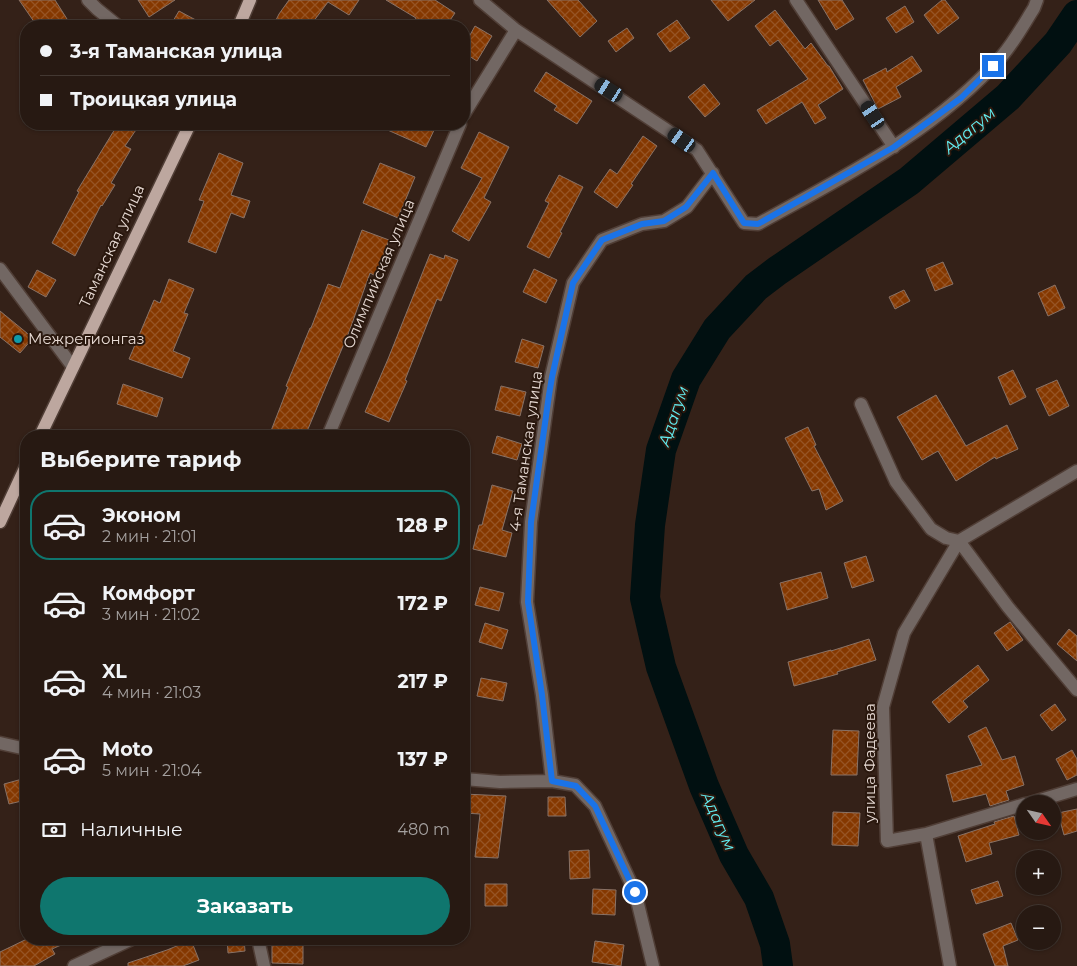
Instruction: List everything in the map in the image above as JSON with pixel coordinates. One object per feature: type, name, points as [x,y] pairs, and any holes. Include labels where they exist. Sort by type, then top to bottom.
[{"type":"main road","points":[[242,20],[250,0]]},
{"type":"main road","name":"Таманская улица","points":[[43,430],[187,130]]},
{"type":"main road","points":[[0,522],[20,479]]},
{"type":"street","points":[[88,0],[110,20]]},
{"type":"street","points":[[480,0],[516,30],[697,150],[744,223],[758,224],[894,147],[961,98],[1003,55],[1034,8],[1037,0]]},
{"type":"street","points":[[796,0],[894,147]]},
{"type":"street","points":[[470,104],[516,30]]},
{"type":"street","name":"Олимпийская улица","points":[[331,430],[457,130]]},
{"type":"street","name":"4-я Таманская улица","points":[[552,781],[542,695],[528,602],[529,566],[531,522],[552,377],[573,283],[602,240],[642,224],[664,221],[686,207],[713,173]]},
{"type":"street","points":[[0,269],[72,367]]},
{"type":"street","points":[[861,404],[896,482],[931,529],[946,538],[959,541],[1008,607],[1077,690]]},
{"type":"street","name":"улица Фадеева","points":[[926,834],[886,841],[883,707],[904,633],[959,541],[1077,471]]},
{"type":"street","points":[[0,743],[20,748]]},
{"type":"street","points":[[470,780],[500,782],[552,781],[576,786],[595,806],[635,892],[653,966]]},
{"type":"street","points":[[1057,795],[1077,789]]},
{"type":"street","points":[[950,966],[926,834],[1016,807]]},
{"type":"street","points":[[74,966],[119,945]]},
{"type":"street","points":[[259,945],[264,966]]},
{"type":"building","points":[[19,0],[55,0],[67,19],[65,20],[33,20]]},
{"type":"building","points":[[138,0],[175,0],[149,17]]},
{"type":"building","points":[[289,0],[359,0],[349,15],[328,2],[314,20],[276,20]]},
{"type":"building","points":[[386,0],[435,0],[455,13],[450,20],[415,20],[416,18]]},
{"type":"building","points":[[547,0],[578,0],[597,21],[580,37]]},
{"type":"building","points":[[711,0],[755,0],[728,21]]},
{"type":"building","points":[[818,0],[842,0],[854,19],[836,30]]},
{"type":"building","points":[[942,0],[945,0],[959,18],[938,34],[924,15]]},
{"type":"building","points":[[905,6],[914,22],[896,33],[886,18]]},
{"type":"building","points":[[775,10],[805,49],[811,43],[829,66],[843,89],[818,105],[826,118],[815,124],[802,102],[766,124],[757,110],[808,79],[778,40],[770,46],[755,26]]},
{"type":"building","points":[[179,11],[196,20],[174,20]]},
{"type":"building","points":[[677,20],[690,38],[670,52],[657,34]]},
{"type":"building","points":[[475,26],[492,36],[477,61],[470,57],[470,35]]},
{"type":"building","points":[[627,28],[634,38],[616,52],[608,41]]},
{"type":"building","points":[[912,56],[922,71],[896,87],[901,97],[878,109],[863,80],[886,68],[887,72]]},
{"type":"building","points":[[546,72],[592,101],[577,124],[554,110],[557,106],[534,91]]},
{"type":"building","points":[[704,84],[720,104],[705,117],[688,97]]},
{"type":"building","points":[[114,130],[136,130],[125,146],[131,149],[111,183],[115,185],[101,205],[75,256],[52,243],[79,192],[77,191]]},
{"type":"building","points":[[388,130],[434,130],[426,147]]},
{"type":"building","points":[[479,132],[509,147],[484,198],[491,202],[469,241],[452,231],[482,178],[461,168]]},
{"type":"building","points":[[643,136],[657,146],[617,208],[594,192],[610,169],[617,174]]},
{"type":"building","points":[[219,153],[243,163],[231,195],[250,201],[244,218],[231,213],[216,253],[188,242],[204,201],[199,200]]},
{"type":"building","points":[[380,163],[415,177],[398,218],[363,203]]},
{"type":"building","points":[[559,175],[583,187],[549,258],[527,247],[549,203],[545,201]]},
{"type":"building","points":[[362,230],[389,240],[376,276],[370,273],[349,332],[308,430],[271,430],[288,387],[286,386],[328,284],[340,288]]},
{"type":"building","points":[[430,254],[444,259],[445,255],[458,260],[441,301],[437,299],[405,380],[407,381],[389,422],[365,412]]},
{"type":"building","points":[[943,262],[953,284],[935,291],[926,269]]},
{"type":"building","points":[[534,269],[557,280],[546,303],[523,292]]},
{"type":"building","points":[[37,270],[56,280],[46,297],[28,287]]},
{"type":"building","points":[[169,279],[194,289],[184,313],[188,314],[173,351],[190,358],[182,378],[129,359],[154,300],[160,303]]},
{"type":"building","points":[[1055,285],[1065,308],[1048,316],[1038,293]]},
{"type":"building","points":[[904,290],[910,301],[895,309],[889,297]]},
{"type":"building","name":"Межрегионгаз","points":[[0,311],[33,338],[20,353],[0,337]]},
{"type":"building","points":[[522,339],[544,346],[538,368],[515,362]]},
{"type":"building","points":[[1013,370],[1026,397],[1010,405],[998,377]]},
{"type":"building","points":[[1057,380],[1069,406],[1049,416],[1036,389]]},
{"type":"building","points":[[123,384],[163,398],[157,417],[117,404]]},
{"type":"building","points":[[501,386],[526,392],[520,416],[495,410]]},
{"type":"building","points":[[936,395],[966,446],[1007,425],[1018,449],[996,459],[995,457],[956,481],[938,451],[922,460],[897,417]]},
{"type":"building","points":[[808,427],[816,445],[814,446],[843,501],[826,510],[819,489],[812,491],[785,438]]},
{"type":"building","points":[[497,436],[522,444],[517,460],[492,453]]},
{"type":"building","points":[[492,485],[513,491],[502,530],[512,533],[506,557],[473,549],[479,525],[482,525]]},
{"type":"building","points":[[866,556],[874,581],[852,588],[844,563]]},
{"type":"building","points":[[821,572],[828,598],[787,610],[780,583]]},
{"type":"building","points":[[480,587],[504,593],[499,611],[475,605]]},
{"type":"building","points":[[1010,622],[1023,640],[1007,651],[994,633]]},
{"type":"building","points":[[485,623],[508,630],[502,649],[479,642]]},
{"type":"building","points":[[1069,629],[1077,636],[1077,661],[1057,644]]},
{"type":"building","points":[[869,639],[876,660],[837,672],[838,674],[794,686],[788,662]]},
{"type":"building","points":[[978,665],[989,680],[963,701],[968,707],[949,723],[932,702]]},
{"type":"building","points":[[481,678],[507,683],[503,701],[477,696]]},
{"type":"building","points":[[1055,704],[1066,720],[1052,731],[1040,715]]},
{"type":"building","points":[[986,727],[1002,760],[1015,756],[1024,785],[1006,791],[1009,800],[990,806],[986,794],[953,802],[946,775],[982,765],[968,736]]},
{"type":"building","points":[[833,730],[859,731],[857,775],[831,775]]},
{"type":"building","points":[[1072,750],[1077,759],[1077,775],[1067,780],[1056,759]]},
{"type":"building","points":[[20,780],[20,801],[9,804],[4,784]]},
{"type":"building","points":[[470,794],[506,796],[498,858],[475,857],[480,814],[470,813]]},
{"type":"building","points":[[548,797],[565,797],[566,816],[548,816]]},
{"type":"building","points":[[1077,809],[1077,831],[1064,835],[1061,824],[1061,812]]},
{"type":"building","points":[[833,812],[860,813],[858,846],[832,845]]},
{"type":"building","points":[[1014,816],[1016,836],[989,843],[992,854],[966,862],[958,836],[995,824],[994,822]]},
{"type":"building","points":[[589,850],[590,878],[570,879],[569,851]]},
{"type":"building","points":[[998,881],[1003,896],[976,904],[971,890]]},
{"type":"building","points":[[485,884],[507,884],[507,906],[485,906]]},
{"type":"building","points":[[593,889],[616,890],[615,915],[592,914]]},
{"type":"building","points":[[1011,923],[1016,935],[1016,941],[1003,946],[1008,966],[995,966],[983,934]]},
{"type":"building","points":[[595,941],[624,945],[621,966],[592,962]]},
{"type":"building","points":[[20,942],[20,945],[61,945],[52,949],[55,954],[34,966],[0,966],[0,952]]},
{"type":"building","points":[[179,945],[193,945],[199,960],[183,966],[128,966],[128,963]]},
{"type":"building","points":[[227,945],[244,945],[245,951],[228,953]]},
{"type":"building","points":[[272,945],[303,945],[303,964],[272,963]]},
{"type":"waterway","name":"Адагум","points":[[778,966],[775,944],[759,898],[734,855],[704,786],[661,667],[645,598],[650,525],[661,450],[686,379],[717,329],[756,287],[909,181],[1008,97],[1058,43],[1077,15]]},
{"type":"place","name":"Межрегионгаз","points":[[18,339]]},
{"type":"route","points":[[635,892],[595,806],[576,786],[552,781],[542,695],[528,602],[531,522],[552,377],[573,283],[602,240],[642,224],[664,221],[686,207],[713,173],[744,223],[758,224],[894,147],[961,98],[993,66]]}]
